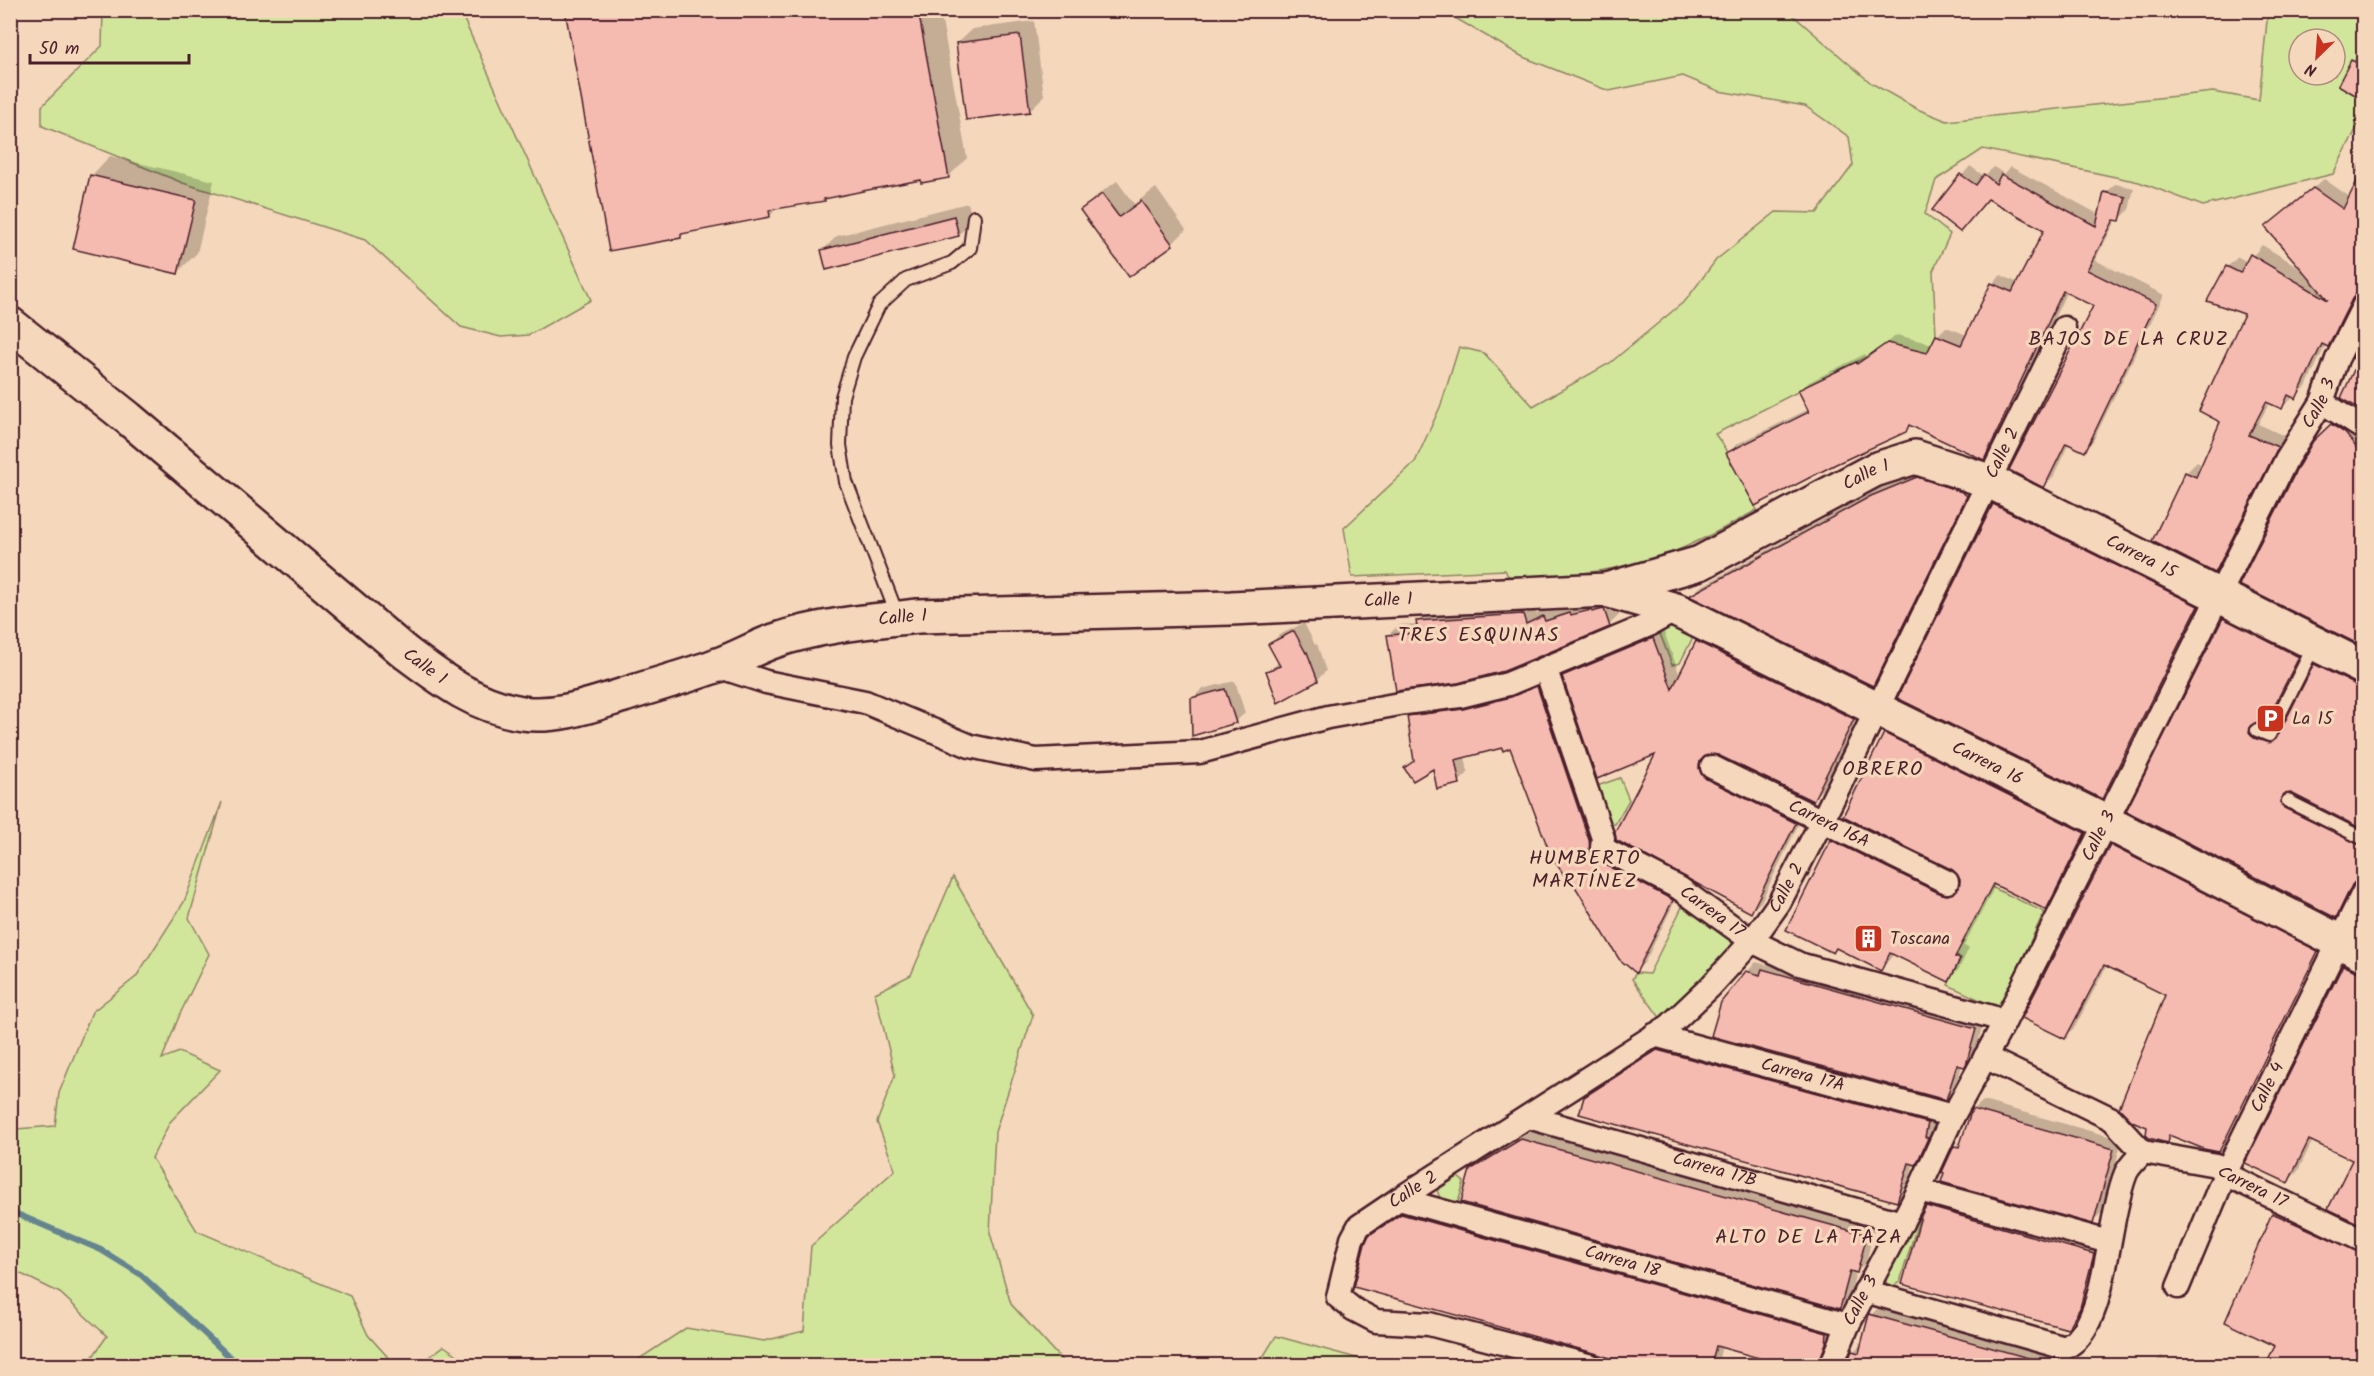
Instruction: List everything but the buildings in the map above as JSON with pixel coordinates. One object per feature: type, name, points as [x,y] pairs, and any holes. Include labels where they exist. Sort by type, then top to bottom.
[{"type":"street","name":"Calle 3","points":[[1831,1365],[1865,1291],[1919,1190],[1953,1116],[2004,1023],[2220,597],[2287,458],[2322,402],[2337,359],[2364,305]]},
{"type":"street","name":"Calle 1","points":[[10,324],[128,418],[406,653],[450,686],[486,704],[523,713],[557,713],[586,707],[717,666],[775,641],[823,629],[899,618],[1230,608],[1606,590],[1700,563],[1874,470],[1915,457]]},
{"type":"street","name":"Calle 2","points":[[1591,1365],[1429,1324],[1376,1321],[1353,1309],[1338,1297],[1352,1239],[1359,1226],[1399,1199],[1668,1026],[1710,987],[1752,941],[1779,903],[1822,821],[2064,328]]},
{"type":"street","points":[[2322,402],[2364,429]]},
{"type":"street","name":"Carrera 15","points":[[1915,457],[1989,481],[2364,668]]},
{"type":"street","name":"Carrera 16","points":[[1606,590],[1676,610],[2106,822],[2351,947]]},
{"type":"street","points":[[717,666],[766,682],[866,702],[970,746],[1036,760],[1200,752],[1328,717],[1460,696],[1508,684],[1651,624],[1676,610]]},
{"type":"street","name":"Carrera 17","points":[[1546,670],[1600,828],[1603,838],[1602,848],[1679,888],[1752,941],[1799,964],[1992,1017],[2004,1023]]},
{"type":"street","name":"Carrera 16A","points":[[1712,767],[1947,882]]},
{"type":"street","name":"Calle 4","points":[[2178,1287],[2225,1174],[2351,947],[2364,891]]},
{"type":"street","name":"Carrera 17A","points":[[1654,1035],[1953,1116]]},
{"type":"street","points":[[1865,1291],[2065,1348],[2078,1339],[2088,1324],[2101,1285],[2109,1242],[2127,1172],[2143,1152],[2112,1119],[1985,1057]]},
{"type":"street","name":"Carrera 17B","points":[[1528,1117],[1902,1223]]},
{"type":"street","name":"Carrera 17","points":[[2143,1152],[2216,1165],[2225,1174],[2364,1241]]},
{"type":"street","points":[[1919,1190],[2109,1242]]},
{"type":"street","name":"Carrera 18","points":[[1399,1199],[1848,1325]]},
{"type":"lane","points":[[899,618],[846,482],[840,445],[842,397],[854,357],[879,305],[906,280],[952,262],[970,248],[974,218]]},
{"type":"lane","points":[[2257,730],[2269,735],[2315,645]]},
{"type":"lane","points":[[2288,801],[2364,839]]},
{"type":"green space","points":[[103,11],[460,11],[591,300],[529,335],[501,337],[461,327],[365,240],[183,183],[42,126],[42,106],[102,46]]},
{"type":"green space","points":[[1443,11],[1788,11],[1871,83],[1917,109],[1947,121],[2213,92],[2259,100],[2268,11],[2363,11],[2363,66],[2347,78],[2347,27],[2287,27],[2287,87],[2341,87],[2363,100],[2363,116],[2333,174],[2203,206],[2139,182],[1983,149],[1936,180],[1925,214],[1950,234],[1933,271],[1936,335],[1927,353],[1888,343],[1870,355],[1715,434],[1757,510],[1681,549],[1611,569],[1549,576],[1508,576],[1505,570],[1352,577],[1344,528],[1415,462],[1441,405],[1459,347],[1484,353],[1533,406],[1610,363],[1686,300],[1716,260],[1776,212],[1817,213],[1853,165],[1849,137],[1805,106],[1719,91],[1683,76],[1609,91],[1523,57]]},
{"type":"green space","points":[[1674,621],[1694,635],[1680,663],[1672,665],[1659,631]]},
{"type":"green space","points":[[1620,778],[1629,800],[1615,824],[1608,825],[1597,786]]},
{"type":"green space","points":[[222,802],[189,918],[209,954],[180,1014],[162,1059],[179,1052],[220,1070],[170,1122],[152,1158],[197,1231],[350,1296],[368,1335],[395,1365],[87,1365],[107,1336],[60,1293],[11,1269],[11,1120],[16,1129],[55,1126],[59,1093],[92,1012],[136,977],[184,902]]},
{"type":"green space","points":[[1979,832],[1983,883],[2044,912],[1999,1009],[1948,985],[1961,958],[1925,940]]},
{"type":"green space","points":[[953,877],[1033,1015],[995,1132],[990,1233],[1011,1304],[1066,1365],[630,1365],[686,1328],[764,1341],[804,1331],[811,1246],[895,1170],[877,1122],[895,1075],[875,993],[911,975]]},
{"type":"green space","points":[[1682,907],[1723,929],[1733,942],[1731,948],[1692,996],[1661,1019],[1632,979],[1636,973],[1649,974]]},
{"type":"green space","points":[[1458,1177],[1464,1182],[1458,1203],[1440,1198],[1437,1190]]},
{"type":"green space","points":[[1916,1214],[1920,1215],[1900,1282],[1893,1286],[1887,1284],[1884,1276]]},
{"type":"green space","points":[[1276,1336],[1382,1365],[1258,1365]]},
{"type":"green space","points":[[444,1346],[472,1365],[418,1365]]},
{"type":"waterway","points":[[10,1211],[101,1250],[140,1274],[232,1359],[235,1366]]},
{"type":"place","name":"La 15","points":[[2271,719]]},
{"type":"place","name":"Toscana","points":[[1869,939]]},
{"type":"district","name":"BAJOS DE LA CRUZ","points":[[2129,340]]},
{"type":"district","name":"TRES ESQUINAS","points":[[1479,636]]},
{"type":"district","name":"OBRERO","points":[[1883,770]]},
{"type":"district","name":"HUMBERTO MARTÍNEZ","points":[[1585,870]]},
{"type":"district","name":"ALTO DE LA TAZA","points":[[1809,1238]]}]
